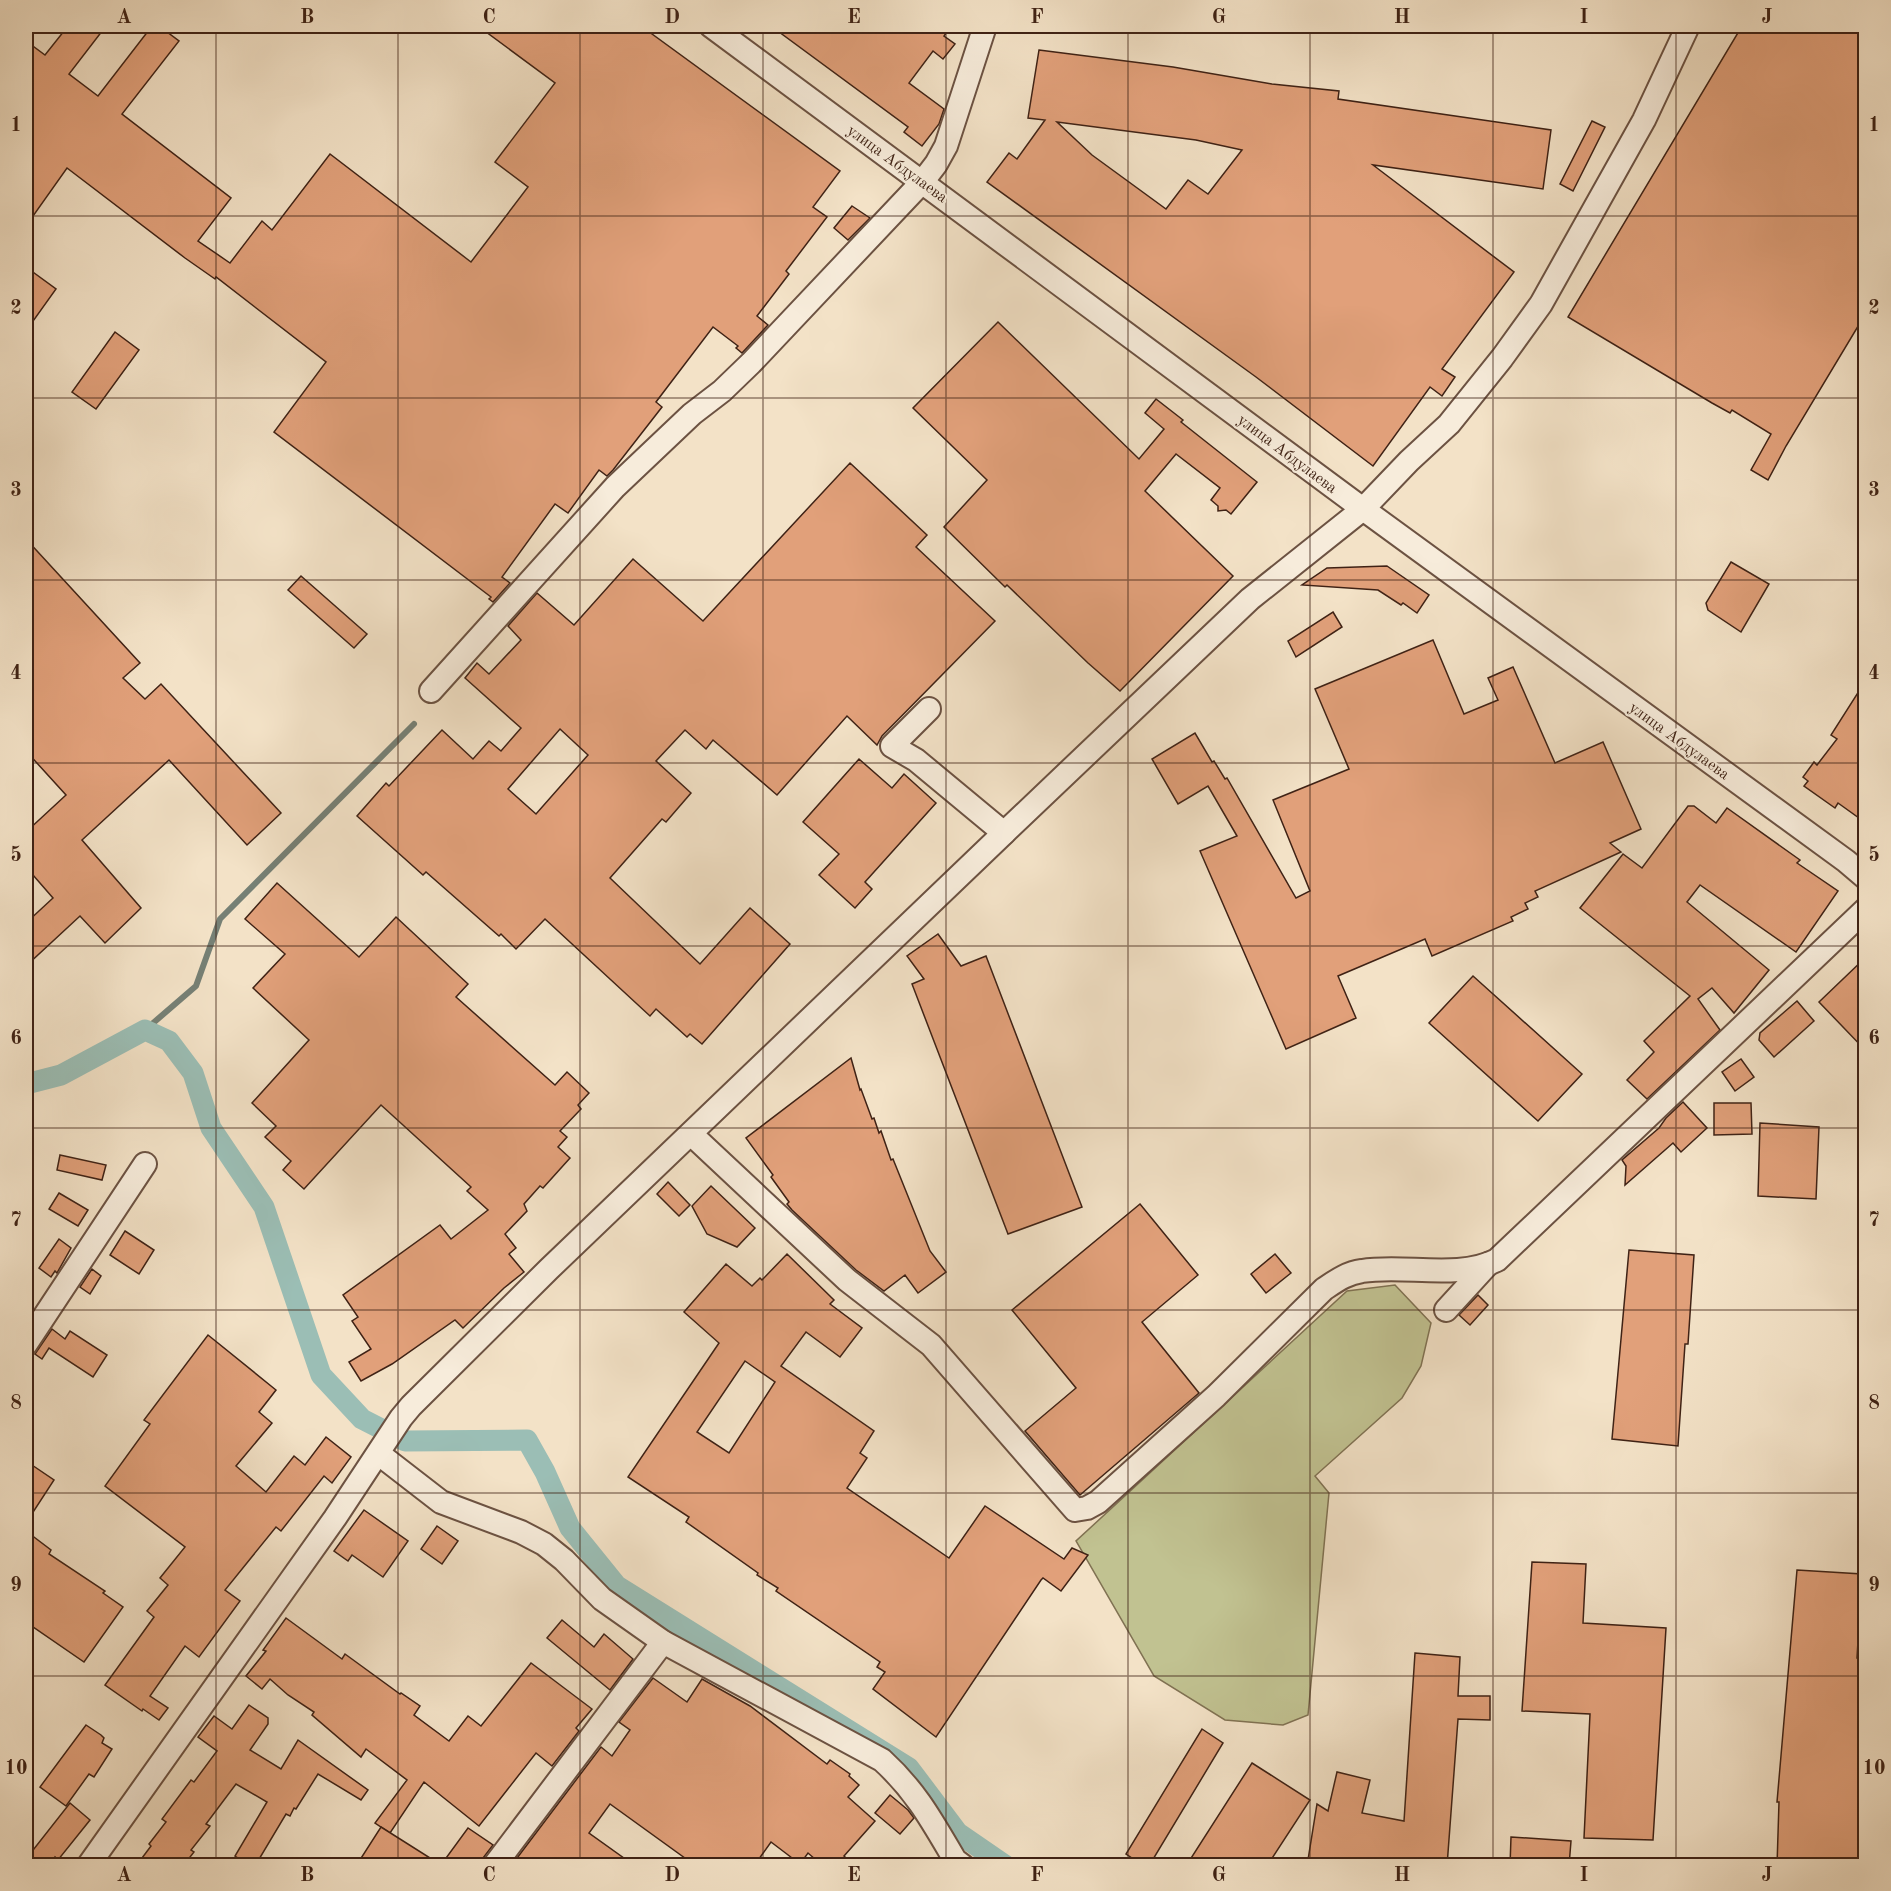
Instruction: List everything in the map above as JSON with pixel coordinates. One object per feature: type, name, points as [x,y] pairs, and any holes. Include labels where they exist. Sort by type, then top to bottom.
[{"type":"street","name":"улица Абдулаева","points":[[711,26],[1363,509],[1846,861],[1866,878]]},
{"type":"street","points":[[431,690],[615,487],[692,414],[722,391],[751,363],[923,181],[946,146],[985,26]]},
{"type":"street","points":[[88,1866],[401,1419],[549,1269],[691,1134],[997,827],[1250,599],[1363,509],[1409,461],[1449,424],[1502,358],[1541,304],[1644,120],[1688,26]]},
{"type":"street","points":[[929,709],[892,746],[916,760],[997,827]]},
{"type":"street","points":[[1446,1310],[1488,1264],[1503,1254],[1866,909]]},
{"type":"street","points":[[691,1134],[848,1280],[930,1345],[1075,1510],[1087,1508],[1098,1502],[1216,1396],[1324,1289],[1342,1277],[1362,1270],[1466,1269],[1488,1264]]},
{"type":"street","points":[[26,1344],[145,1164]]},
{"type":"street","points":[[382,1448],[441,1503],[521,1532],[544,1544],[564,1560],[602,1599],[663,1642],[882,1760],[903,1779],[920,1802],[952,1864]]},
{"type":"street","points":[[494,1866],[663,1642]]},
{"type":"green space","points":[[1395,1285],[1431,1323],[1421,1366],[1402,1398],[1315,1476],[1329,1493],[1308,1715],[1283,1725],[1225,1720],[1154,1676],[1076,1541],[1347,1291]]},
{"type":"building","points":[[68,26],[106,26],[69,74],[98,96],[152,26],[159,26],[179,41],[122,114],[231,198],[198,241],[230,263],[262,221],[272,230],[330,154],[471,262],[528,187],[495,162],[555,83],[478,26],[641,26],[840,171],[813,207],[827,217],[786,271],[789,274],[757,316],[768,325],[742,353],[736,348],[738,346],[713,327],[656,402],[662,407],[613,470],[607,476],[599,470],[568,513],[555,504],[502,577],[510,583],[493,602],[489,599],[491,597],[274,432],[326,362],[216,277],[215,279],[185,258],[67,168],[26,226],[26,41],[45,55]]},
{"type":"building","points":[[771,26],[951,26],[944,36],[955,44],[943,59],[933,51],[909,83],[944,109],[939,124],[922,146],[904,132],[908,127]]},
{"type":"building","points":[[1742,26],[1866,26],[1866,313],[1768,480],[1751,470],[1771,434],[1732,410],[1730,413],[1712,403],[1568,317]]},
{"type":"building","points":[[1039,50],[1173,67],[1272,84],[1339,91],[1338,99],[1551,130],[1543,189],[1373,165],[1514,272],[1442,369],[1455,377],[1442,396],[1430,387],[1373,466],[1256,377],[987,182],[1009,153],[1017,159],[1045,120],[1028,118]],"holes":[[[1057,122],[1196,140],[1242,150],[1208,194],[1188,180],[1166,209],[1092,155]]]},
{"type":"building","points":[[1592,121],[1605,127],[1573,191],[1560,184]]},
{"type":"building","points":[[852,206],[870,218],[848,240],[834,228]]},
{"type":"building","points":[[26,267],[56,289],[26,331]]},
{"type":"building","points":[[998,322],[1139,459],[1164,429],[1145,413],[1156,399],[1183,420],[1181,422],[1257,482],[1231,514],[1226,510],[1218,511],[1218,506],[1211,500],[1220,488],[1176,454],[1145,491],[1233,576],[1120,691],[1007,585],[1005,587],[944,527],[987,480],[913,408]]},
{"type":"building","points":[[115,332],[139,350],[96,409],[72,392]]},
{"type":"building","points":[[850,463],[927,535],[916,547],[995,621],[882,736],[877,745],[847,716],[777,795],[713,740],[706,749],[685,730],[656,761],[691,793],[666,822],[662,819],[610,878],[700,964],[750,908],[790,944],[702,1044],[690,1034],[687,1037],[656,1009],[650,1016],[545,919],[516,949],[426,872],[423,875],[357,816],[386,783],[389,786],[442,730],[473,759],[489,741],[501,751],[521,728],[465,678],[477,663],[489,674],[521,640],[508,626],[537,593],[574,625],[633,559],[703,621]],"holes":[[[560,729],[588,755],[536,814],[508,789]]]},
{"type":"building","points":[[26,539],[140,663],[123,678],[145,699],[161,684],[281,813],[247,845],[169,760],[82,840],[141,908],[105,943],[80,916],[26,966],[26,923],[53,898],[26,867],[26,832],[66,795],[26,751]]},
{"type":"building","points":[[1731,562],[1769,584],[1741,632],[1708,610],[1706,603]]},
{"type":"building","points":[[1387,566],[1429,595],[1417,613],[1378,590],[1302,585],[1327,568]]},
{"type":"building","points":[[301,576],[367,634],[354,648],[288,590]]},
{"type":"building","points":[[1333,612],[1342,627],[1296,657],[1288,641]]},
{"type":"building","points":[[1433,640],[1464,714],[1498,700],[1488,678],[1513,667],[1555,763],[1603,742],[1641,829],[1610,843],[1621,852],[1535,891],[1538,897],[1525,903],[1528,909],[1511,917],[1513,921],[1432,956],[1425,939],[1338,976],[1356,1018],[1286,1049],[1200,851],[1237,836],[1208,786],[1178,804],[1152,759],[1195,733],[1212,762],[1214,761],[1225,779],[1227,778],[1296,898],[1310,891],[1273,800],[1349,769],[1315,689]]},
{"type":"building","points":[[1866,680],[1866,823],[1838,803],[1835,808],[1804,786],[1808,781],[1803,777],[1814,762],[1817,765],[1837,739],[1831,735]]},
{"type":"building","points":[[859,759],[892,788],[904,774],[936,803],[865,882],[872,889],[855,908],[819,875],[839,854],[803,822]]},
{"type":"building","points":[[1688,806],[1694,806],[1716,823],[1727,808],[1800,860],[1797,863],[1838,891],[1796,952],[1700,885],[1687,902],[1769,970],[1734,1013],[1712,988],[1698,999],[1720,1030],[1647,1099],[1627,1080],[1654,1052],[1644,1041],[1690,996],[1580,908],[1623,854],[1642,868]]},
{"type":"building","points":[[277,883],[359,957],[396,917],[468,984],[456,997],[555,1085],[567,1072],[589,1093],[578,1105],[581,1109],[560,1131],[567,1137],[558,1147],[570,1158],[543,1188],[540,1186],[524,1204],[527,1211],[505,1234],[516,1248],[509,1254],[524,1272],[463,1328],[455,1320],[392,1364],[361,1381],[349,1362],[371,1349],[352,1321],[358,1317],[343,1295],[440,1225],[451,1239],[488,1210],[467,1191],[471,1187],[381,1105],[304,1189],[283,1170],[291,1161],[265,1137],[276,1126],[252,1103],[309,1040],[253,988],[285,954],[245,919]]},
{"type":"building","points":[[938,934],[961,966],[986,956],[1082,1207],[1008,1234],[912,984],[924,979],[907,956]]},
{"type":"building","points":[[1866,957],[1866,1051],[1819,1002]]},
{"type":"building","points":[[1473,976],[1582,1074],[1538,1121],[1429,1023]]},
{"type":"building","points":[[1797,1001],[1814,1021],[1774,1057],[1759,1040],[1760,1033]]},
{"type":"building","points":[[851,1058],[860,1090],[879,1133],[881,1131],[930,1251],[946,1272],[918,1293],[905,1275],[884,1291],[856,1270],[787,1204],[789,1202],[771,1177],[773,1175],[746,1138]]},
{"type":"building","points":[[1741,1059],[1754,1077],[1735,1091],[1722,1072]]},
{"type":"building","points":[[1683,1102],[1707,1128],[1681,1152],[1673,1143],[1625,1185],[1626,1166],[1622,1160],[1659,1128]]},
{"type":"building","points":[[1714,1103],[1751,1103],[1752,1134],[1714,1135]]},
{"type":"building","points":[[1760,1123],[1819,1127],[1816,1199],[1758,1196]]},
{"type":"building","points":[[60,1155],[106,1165],[102,1180],[57,1170]]},
{"type":"building","points":[[668,1182],[690,1205],[679,1216],[657,1194]]},
{"type":"building","points":[[711,1186],[755,1228],[737,1247],[707,1234],[692,1206]]},
{"type":"building","points":[[59,1193],[88,1210],[78,1226],[49,1209]]},
{"type":"building","points":[[1140,1204],[1198,1275],[1142,1322],[1199,1393],[1080,1495],[1025,1431],[1076,1388],[1012,1310]]},
{"type":"building","points":[[125,1231],[154,1250],[139,1274],[110,1255]]},
{"type":"building","points":[[59,1239],[71,1248],[57,1273],[55,1271],[51,1277],[39,1268]]},
{"type":"building","points":[[1629,1250],[1694,1255],[1678,1446],[1612,1439]]},
{"type":"building","points":[[787,1254],[834,1300],[830,1304],[862,1328],[840,1357],[806,1332],[781,1366],[874,1431],[860,1453],[867,1458],[847,1488],[949,1558],[985,1506],[1064,1559],[1072,1548],[1088,1555],[1061,1591],[1043,1578],[1041,1580],[936,1737],[873,1689],[885,1672],[877,1667],[880,1662],[776,1591],[778,1588],[686,1522],[689,1517],[628,1477],[719,1343],[684,1312],[726,1264],[752,1286],[760,1278],[762,1280]],"holes":[[[745,1361],[775,1382],[729,1453],[697,1432]]]},
{"type":"building","points":[[1275,1254],[1291,1273],[1266,1293],[1251,1274]]},
{"type":"building","points":[[92,1269],[101,1276],[90,1294],[80,1287]]},
{"type":"building","points":[[1478,1295],[1488,1305],[1470,1325],[1459,1315]]},
{"type":"building","points":[[52,1329],[65,1339],[70,1331],[107,1355],[93,1377],[49,1348],[42,1359],[35,1354]]},
{"type":"building","points":[[208,1335],[276,1390],[259,1412],[272,1423],[236,1466],[266,1492],[294,1456],[305,1465],[326,1437],[351,1457],[332,1483],[324,1476],[281,1531],[276,1527],[225,1590],[240,1601],[199,1657],[185,1646],[150,1696],[168,1708],[159,1720],[105,1685],[154,1617],[147,1611],[168,1585],[160,1578],[185,1547],[105,1486],[150,1424],[144,1420]]},
{"type":"building","points":[[26,1461],[54,1480],[26,1523]]},
{"type":"building","points":[[364,1510],[408,1541],[383,1577],[352,1555],[348,1561],[334,1551]]},
{"type":"building","points":[[437,1526],[458,1541],[442,1564],[421,1549]]},
{"type":"building","points":[[26,1531],[51,1550],[49,1554],[105,1591],[103,1593],[123,1607],[84,1662],[26,1622]]},
{"type":"building","points":[[1532,1562],[1586,1564],[1583,1623],[1666,1628],[1653,1840],[1584,1838],[1590,1714],[1522,1711]]},
{"type":"building","points":[[1797,1570],[1862,1574],[1857,1658],[1866,1658],[1866,1866],[1777,1866],[1779,1802],[1777,1802]]},
{"type":"building","points":[[286,1618],[342,1659],[345,1654],[420,1706],[414,1715],[449,1741],[468,1716],[481,1726],[531,1663],[592,1709],[576,1728],[579,1731],[552,1766],[536,1753],[479,1826],[424,1782],[390,1833],[375,1823],[407,1780],[366,1749],[361,1757],[312,1715],[314,1712],[288,1695],[270,1679],[262,1689],[246,1676],[266,1651],[263,1650]]},
{"type":"building","points":[[562,1620],[594,1647],[604,1634],[633,1659],[610,1690],[547,1638]]},
{"type":"building","points":[[1415,1653],[1460,1657],[1458,1696],[1490,1696],[1490,1720],[1458,1719],[1447,1866],[1307,1866],[1317,1804],[1328,1811],[1337,1772],[1370,1780],[1362,1813],[1404,1821]]},
{"type":"building","points":[[653,1678],[687,1702],[702,1679],[750,1706],[827,1764],[830,1760],[850,1774],[849,1776],[859,1785],[848,1797],[875,1821],[844,1856],[854,1866],[823,1866],[808,1853],[800,1864],[771,1842],[754,1866],[696,1866],[610,1804],[589,1833],[635,1866],[511,1866],[601,1747],[612,1756],[630,1730],[619,1722]]},
{"type":"building","points":[[249,1705],[268,1718],[268,1724],[250,1750],[281,1769],[298,1740],[368,1790],[361,1800],[318,1774],[296,1809],[294,1808],[290,1816],[286,1814],[255,1866],[250,1866],[235,1856],[267,1802],[236,1784],[206,1824],[210,1826],[191,1850],[194,1852],[183,1866],[136,1866],[166,1822],[162,1819],[191,1780],[194,1782],[217,1751],[198,1737],[214,1716],[232,1729]]},
{"type":"building","points":[[86,1725],[101,1735],[104,1738],[102,1743],[112,1749],[94,1777],[89,1774],[66,1806],[40,1787]]},
{"type":"building","points":[[1202,1729],[1223,1743],[1149,1866],[1144,1866],[1126,1854]]},
{"type":"building","points":[[1252,1763],[1310,1800],[1267,1866],[1186,1866]]},
{"type":"building","points":[[890,1795],[914,1818],[900,1834],[875,1813]]},
{"type":"building","points":[[70,1803],[90,1820],[58,1860],[55,1857],[49,1866],[26,1866],[26,1859]]},
{"type":"building","points":[[381,1827],[441,1865],[468,1828],[493,1845],[483,1858],[481,1866],[356,1866]]},
{"type":"building","points":[[1511,1837],[1571,1841],[1569,1866],[1510,1866]]},
{"type":"waterway","points":[[145,1030],[196,986],[220,919],[414,724]]},
{"type":"waterway","points":[[26,1084],[61,1075],[145,1030],[169,1041],[193,1073],[211,1128],[264,1207],[321,1375],[362,1419],[405,1441],[527,1440],[545,1472],[570,1528],[617,1586],[909,1768],[958,1833],[1006,1866]]}]
